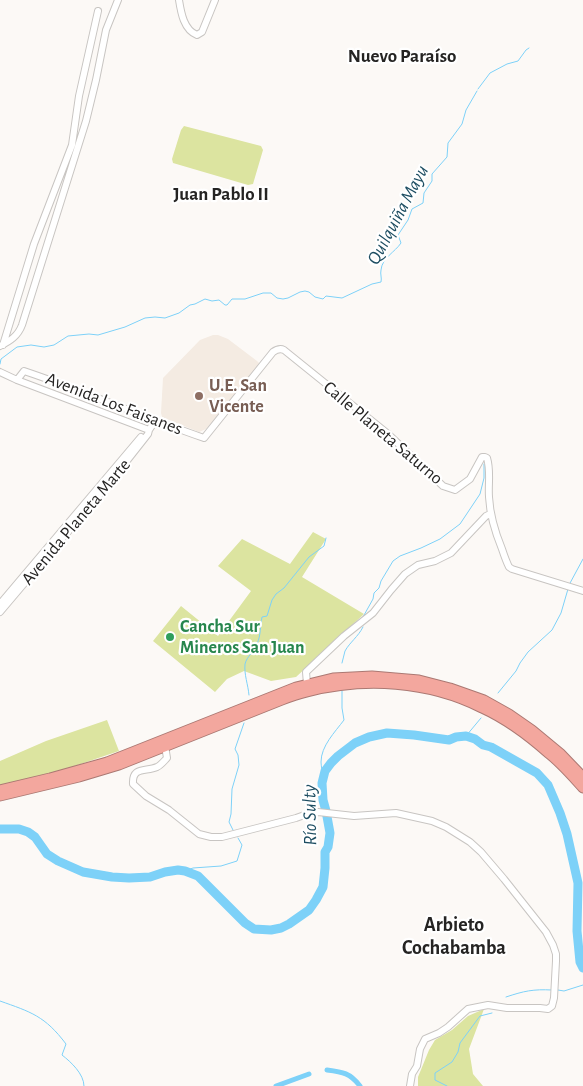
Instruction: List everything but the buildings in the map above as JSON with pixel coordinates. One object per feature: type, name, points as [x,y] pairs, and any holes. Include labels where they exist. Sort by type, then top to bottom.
[{"type":"highway","points":[[0,790],[107,762],[296,687],[333,678],[372,676],[419,680],[484,700],[548,742],[583,777]]},
{"type":"highway","points":[[0,796],[79,777],[119,765],[306,692],[365,683],[419,687],[443,693],[483,708],[531,739],[583,788]]},
{"type":"street","points":[[2,345],[17,335],[22,325],[82,136],[106,30],[118,0]]},
{"type":"street","points":[[179,0],[184,22],[190,32],[197,36],[202,32],[215,0]]},
{"type":"street","points":[[2,345],[34,244],[72,145],[79,96],[98,11]]},
{"type":"street","name":"Avenida Los Faisanes","points":[[17,380],[24,371],[204,438],[276,349]]},
{"type":"street","name":"Calle Planeta Saturno","points":[[276,349],[284,350],[387,433],[443,486],[455,490],[470,479],[482,457],[485,456],[490,475],[490,514]]},
{"type":"street","name":"Avenida Los Faisanes","points":[[0,372],[149,430]]},
{"type":"street","name":"Avenida Planeta Marte","points":[[0,612],[111,481],[148,434],[155,421]]},
{"type":"street","name":"Avenida Planeta Marte","points":[[0,604],[145,432],[149,430]]},
{"type":"street","points":[[306,684],[306,672],[344,636],[373,613],[405,574],[418,565],[435,561],[451,553],[490,514],[495,534],[509,567],[583,592]]},
{"type":"street","points":[[165,746],[167,758],[158,766],[136,773],[133,784],[146,796],[169,810],[199,834],[216,837],[230,835],[318,812],[354,816],[396,813],[432,821],[446,827],[482,852],[546,932],[556,954],[555,991],[552,1006],[548,1009],[507,1008],[488,1005],[468,1009],[448,1027],[425,1039],[420,1049],[417,1066],[412,1074],[410,1086]]},
{"type":"shaded area","name":"U.E. San Vicente","points":[[213,335],[228,339],[257,361],[260,367],[206,429],[199,432],[162,417],[163,378],[200,340]]},
{"type":"green space","points":[[184,126],[261,146],[263,150],[253,184],[248,185],[173,163],[172,159]]},
{"type":"green space","points":[[313,532],[326,539],[302,577],[364,614],[296,677],[271,681],[244,671],[227,679],[215,692],[153,641],[181,606],[218,636],[251,591],[218,566],[242,539],[290,564]]},
{"type":"green space","points":[[107,720],[119,751],[57,772],[0,785],[0,761],[46,741]]},
{"type":"green space","points":[[484,1009],[469,1049],[473,1074],[483,1086],[418,1086],[418,1077],[435,1040],[452,1030],[468,1016]]},
{"type":"waterway","points":[[478,89],[490,73],[507,64],[518,61],[529,48]]},
{"type":"waterway","name":"Quilquiña Mayu","points":[[0,364],[1,359],[17,347],[31,345],[44,347],[54,345],[68,336],[98,335],[125,327],[145,318],[165,318],[205,299],[219,300],[227,305],[232,299],[245,299],[263,293],[271,293],[277,298],[283,299],[305,291],[323,299],[326,296],[342,298],[372,284],[381,282],[384,262],[401,243],[398,235],[408,220],[412,209],[423,203],[424,193],[432,181],[432,174],[447,157],[448,143],[462,124],[466,110],[477,91]]},
{"type":"waterway","points":[[363,617],[373,599],[374,593],[379,588],[393,561],[400,556],[440,539],[460,524],[480,494],[484,478],[484,464]]},
{"type":"waterway","points":[[249,695],[245,664],[256,647],[262,617],[267,616],[276,594],[284,588],[309,557],[324,546],[326,538]]},
{"type":"waterway","points":[[569,585],[583,559]]},
{"type":"waterway","points":[[498,693],[516,671],[528,652],[552,630],[561,613],[568,589]]},
{"type":"waterway","points":[[342,663],[345,651],[363,627]]},
{"type":"waterway","points":[[323,778],[321,762],[323,750],[344,720],[342,691]]},
{"type":"waterway","points":[[466,736],[481,718]]},
{"type":"waterway","points":[[233,830],[229,822],[232,789],[239,765],[235,749],[244,723]]},
{"type":"waterway","name":"Río Sulty","points":[[0,829],[19,829],[28,832],[35,837],[47,854],[83,872],[129,878],[150,877],[178,870],[185,871],[198,876],[245,923],[254,929],[271,930],[289,924],[309,910],[323,887],[325,852],[328,847],[330,833],[323,800],[322,783],[325,771],[338,756],[355,743],[369,737],[387,733],[449,740],[466,736],[491,747],[537,773],[548,785],[567,834],[578,883],[577,931],[580,962],[583,968]]},
{"type":"waterway","points":[[185,871],[193,868],[221,866],[237,861],[242,845],[238,838]]},
{"type":"waterway","points":[[558,990],[564,991],[583,985]]},
{"type":"waterway","points":[[506,997],[529,991],[552,990]]},
{"type":"waterway","points":[[0,1001],[37,1016],[51,1027],[66,1044],[62,1055],[82,1077],[84,1086]]},
{"type":"waterway","points":[[447,1086],[435,1080],[435,1073],[452,1062],[458,1052],[460,1043],[480,1016],[492,1013]]},
{"type":"waterway","points":[[327,1070],[346,1074],[353,1078],[360,1086]]},
{"type":"waterway","points":[[276,1086],[309,1074]]},
{"type":"place","name":"U.E. San Vicente","points":[[199,396]]},
{"type":"place","name":"Cancha Sur Mineros San Juan","points":[[170,637]]},
{"type":"district","name":"Nuevo Paraíso","points":[[402,56]]},
{"type":"district","name":"Juan Pablo II","points":[[221,194]]},
{"type":"district","name":"Arbieto Cochabamba","points":[[454,936]]}]
